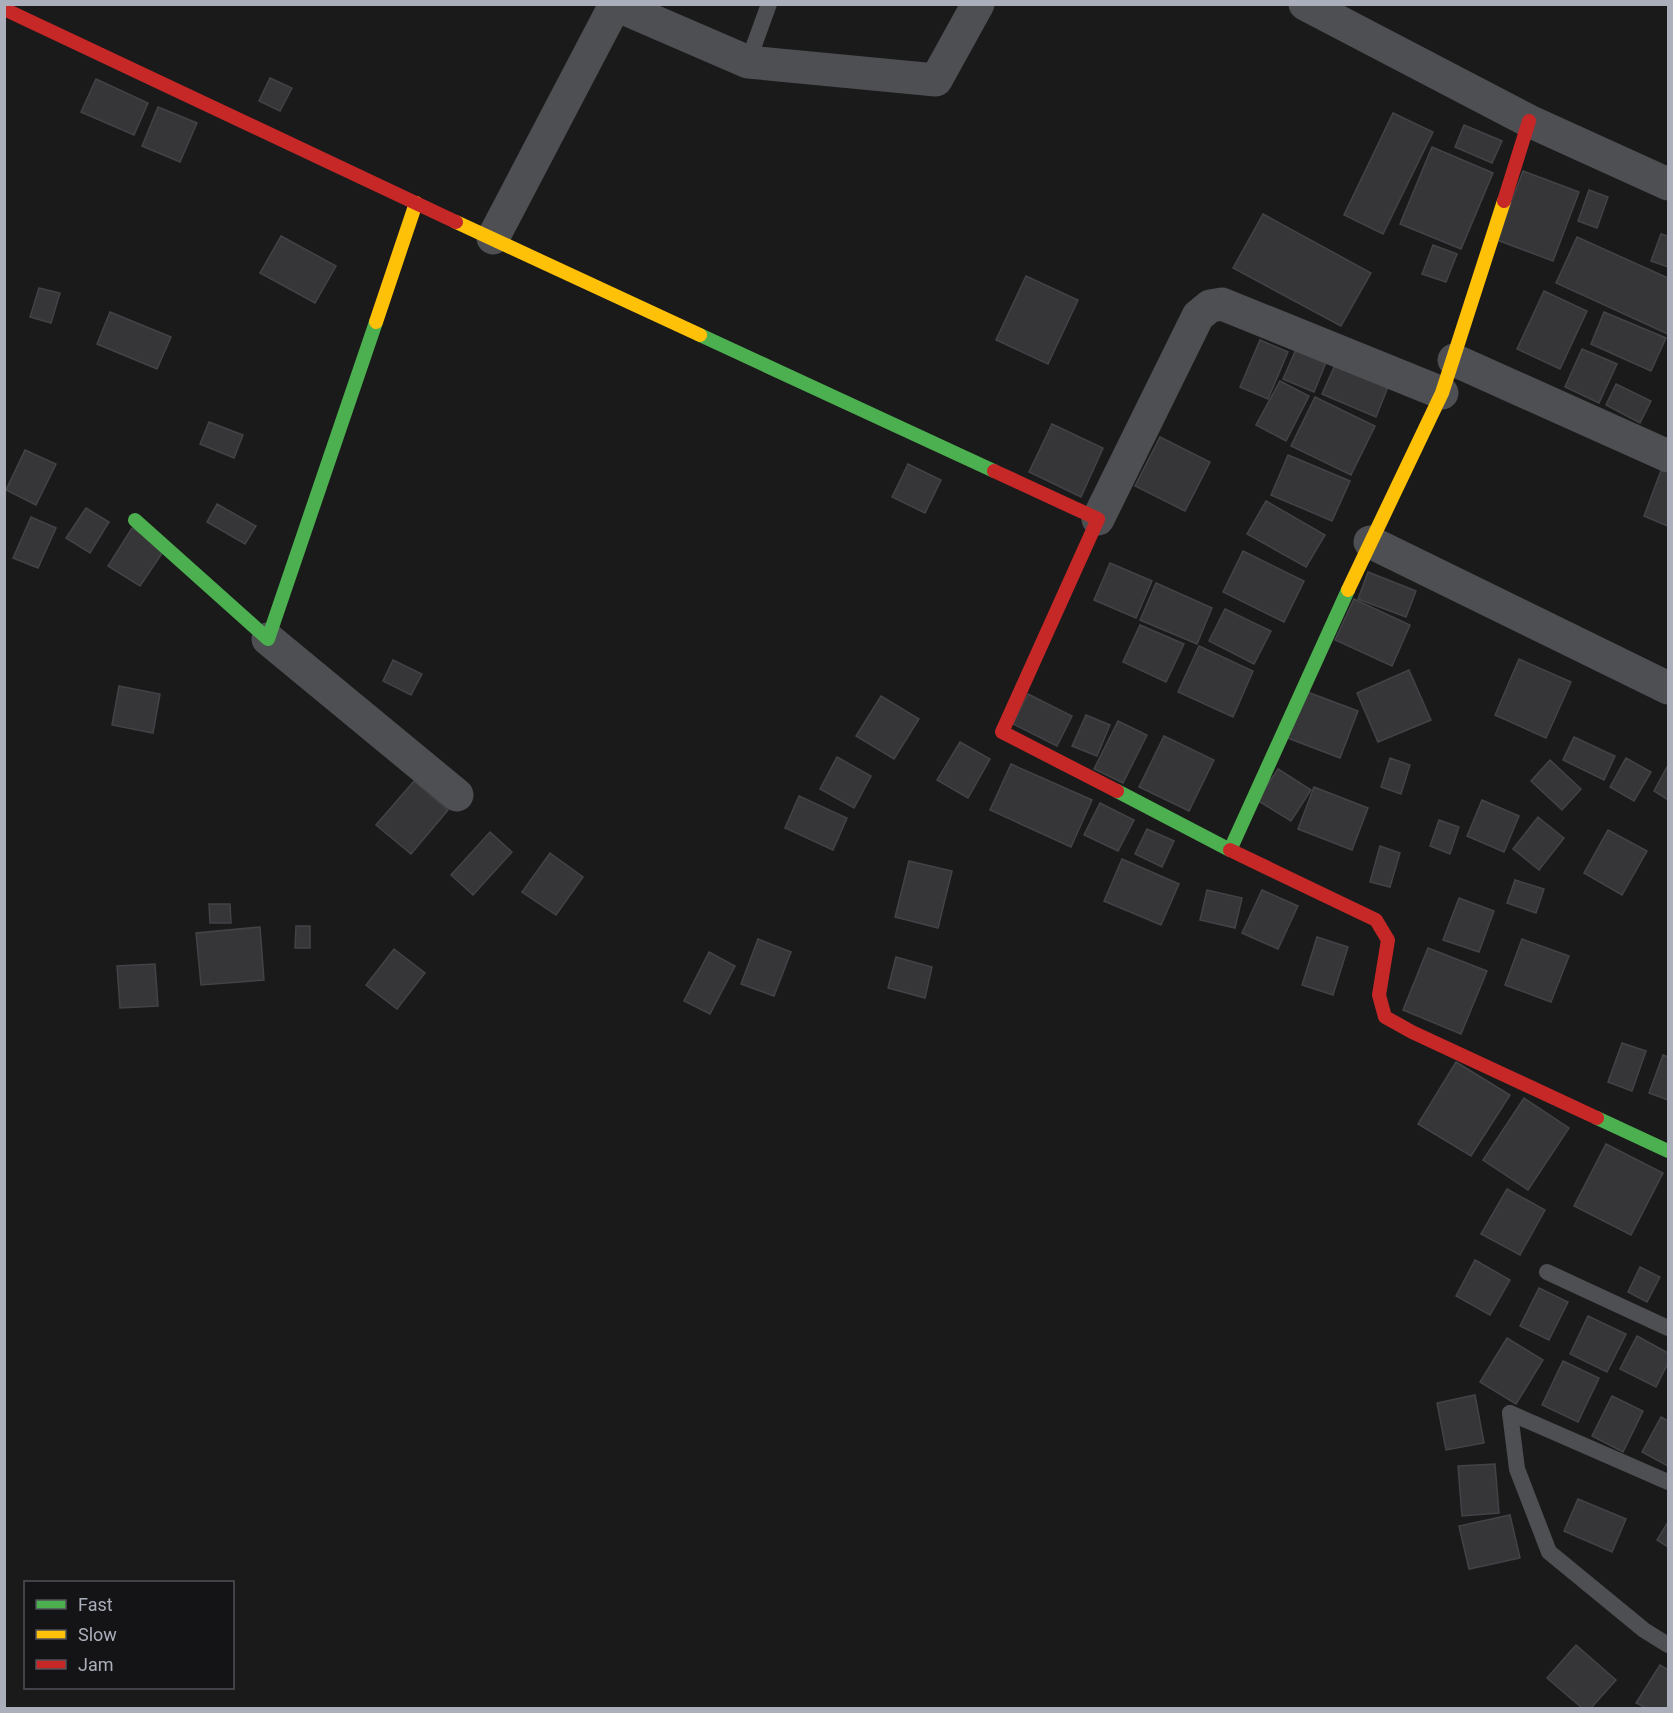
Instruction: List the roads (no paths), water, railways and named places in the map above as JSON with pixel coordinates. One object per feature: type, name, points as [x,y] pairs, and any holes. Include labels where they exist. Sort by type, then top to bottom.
[{"type":"street","points":[[493,238],[615,5],[748,62],[936,80],[978,4]]},
{"type":"street","points":[[1305,4],[1529,121],[1668,184]]},
{"type":"street","points":[[4,9],[1098,519]]},
{"type":"street","points":[[1230,850],[1370,542],[1442,393],[1529,121]]},
{"type":"street","points":[[268,639],[416,203]]},
{"type":"street","points":[[1442,393],[1222,304],[1210,306],[1198,316],[1098,519],[1002,732],[1230,850],[1376,921],[1388,940],[1379,995],[1386,1017],[1412,1032],[1668,1151]]},
{"type":"street","points":[[1454,360],[1668,456]]},
{"type":"street","points":[[135,520],[268,639],[457,795]]},
{"type":"street","points":[[1370,542],[1668,688]]},
{"type":"lane","points":[[748,62],[768,4]]},
{"type":"lane","points":[[1547,1272],[1668,1328]]},
{"type":"lane","points":[[1668,1482],[1510,1413],[1516,1468],[1549,1552],[1644,1630],[1668,1646]]}]
